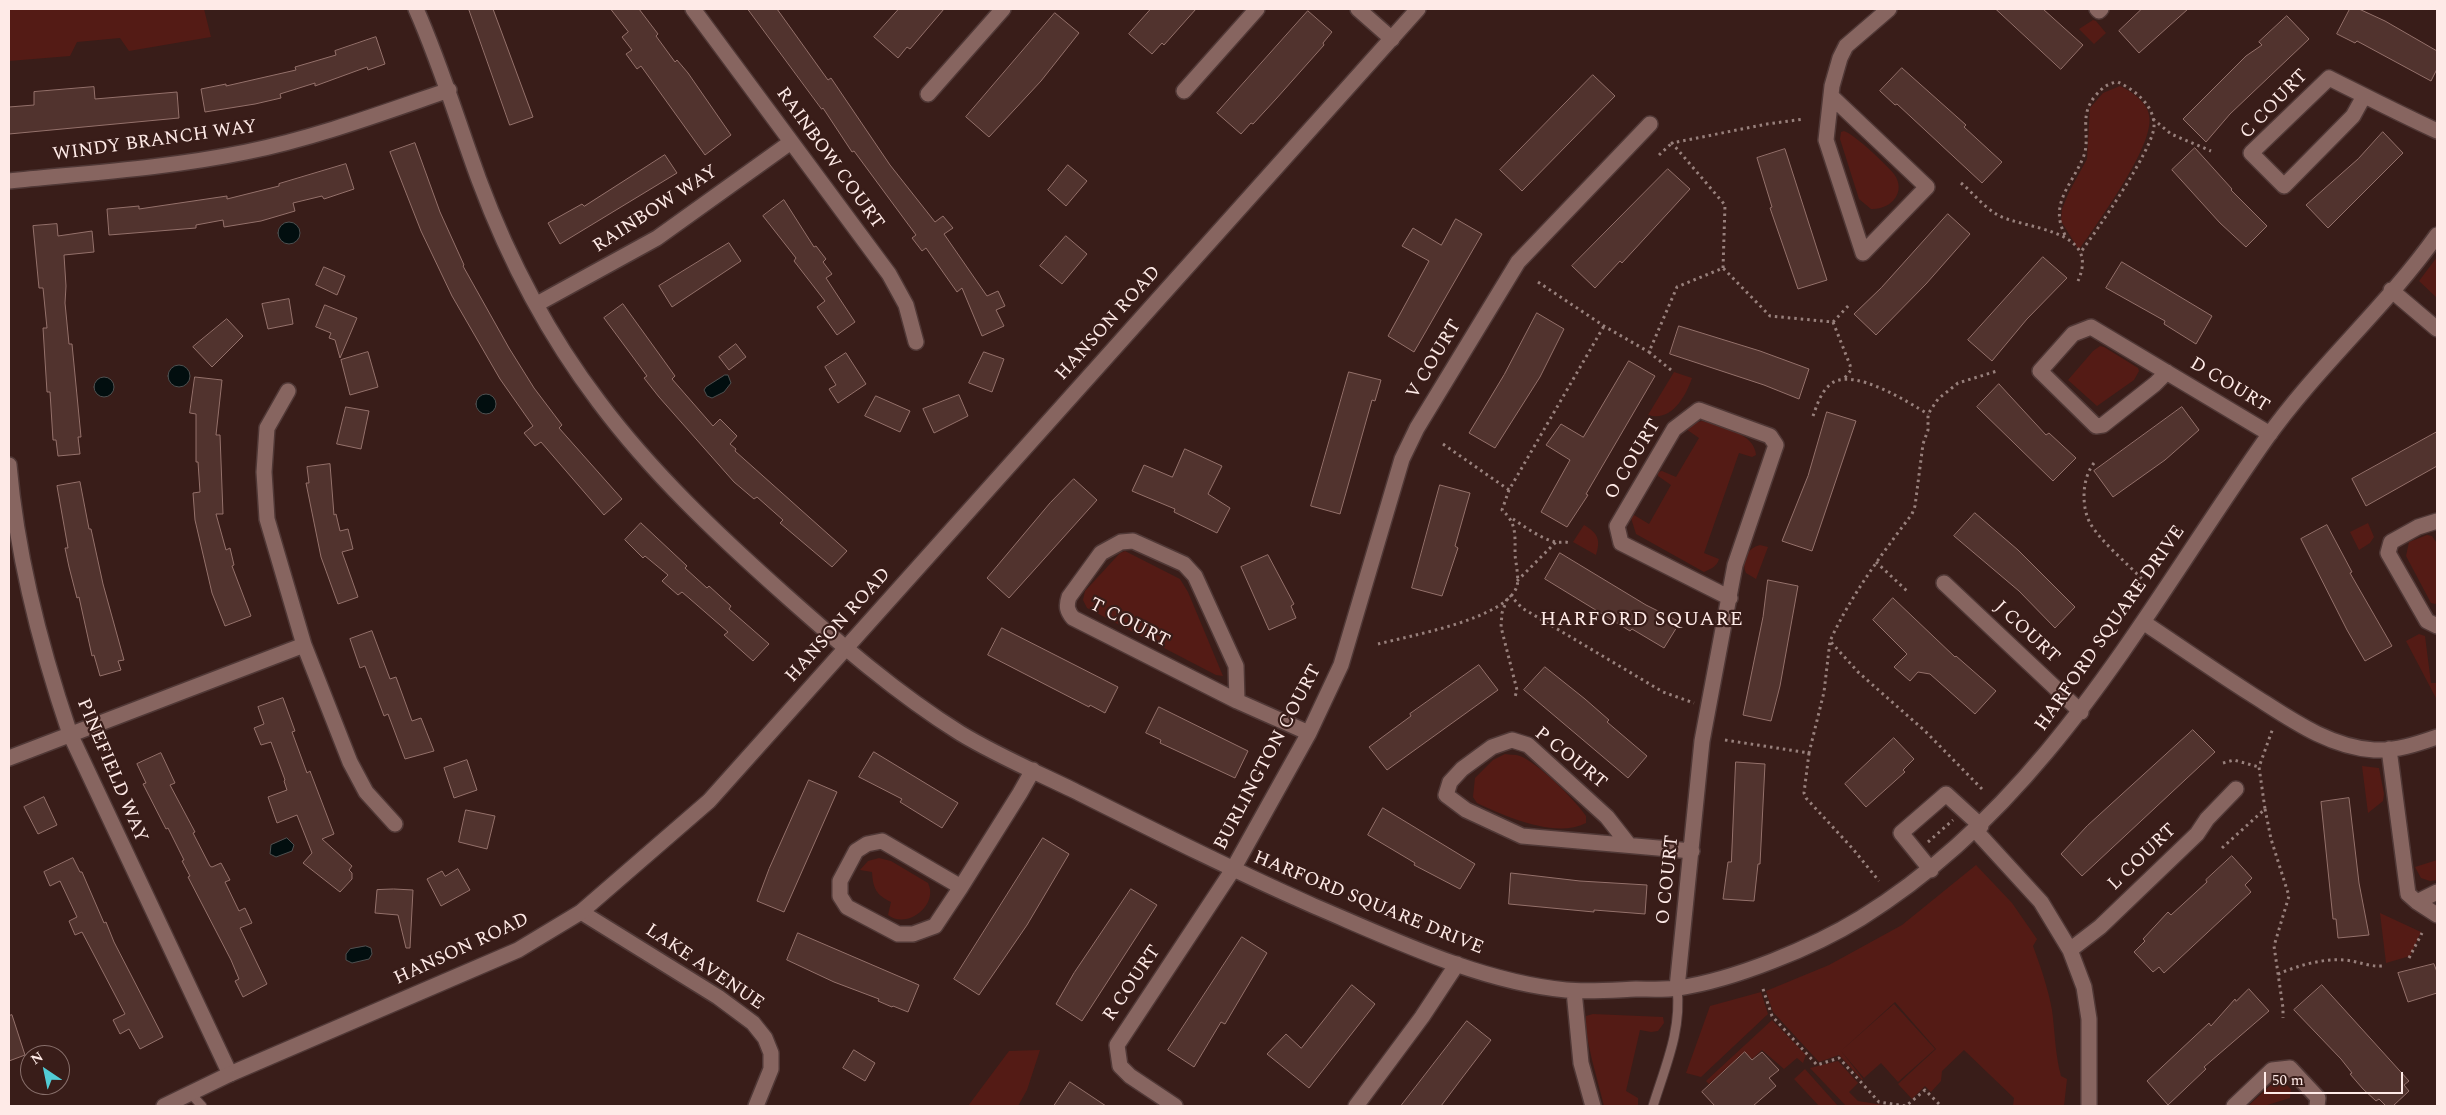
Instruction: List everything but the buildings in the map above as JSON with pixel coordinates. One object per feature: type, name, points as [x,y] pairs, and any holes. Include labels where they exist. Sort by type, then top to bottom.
[{"type":"street","name":"HARFORD SQUARE DRIVE","points":[[416,9],[449,90],[479,180],[508,251],[537,304],[594,396],[636,449],[752,565],[845,648],[930,714],[970,740],[1232,870],[1389,938],[1457,964],[1534,986],[1574,991],[1677,988],[1762,965],[1808,946],[1858,920],[1931,870],[1978,828],[2028,777],[2081,712],[2270,434],[2437,235]]},
{"type":"street","name":"RAINBOW COURT","points":[[693,9],[889,274],[906,305],[916,342]]},
{"type":"street","points":[[928,94],[1003,9]]},
{"type":"street","points":[[1184,91],[1257,9]]},
{"type":"street","points":[[1358,9],[1392,39]]},
{"type":"street","name":"HANSON ROAD","points":[[164,1106],[230,1074],[518,950],[581,912],[709,801],[1418,9]]},
{"type":"street","points":[[1831,96],[1927,187],[1863,253],[1826,140],[1831,96],[1840,58],[1846,46],[1889,9]]},
{"type":"street","points":[[2097,9],[2099,11],[2101,9]]},
{"type":"street","name":"C COURT","points":[[2364,96],[2353,116],[2284,186],[2251,153],[2329,78],[2437,131]]},
{"type":"street","name":"WINDY BRANCH WAY","points":[[9,181],[148,167],[246,152],[315,135],[449,90]]},
{"type":"street","name":"V COURT","points":[[1341,665],[1402,458],[1417,428],[1518,262],[1650,124]]},
{"type":"street","name":"RAINBOW WAY","points":[[537,304],[657,238],[791,142]]},
{"type":"street","points":[[2391,290],[2437,329]]},
{"type":"street","name":"D COURT","points":[[2167,372],[2155,384],[2103,424],[2096,426],[2040,372],[2074,334],[2091,327],[2167,372],[2270,434]]},
{"type":"street","points":[[288,391],[267,428],[264,472],[266,519],[304,645],[350,762],[366,792],[395,824]]},
{"type":"street","name":"O COURT","points":[[1677,988],[1702,741],[1730,598],[1735,564],[1776,445],[1770,436],[1699,410],[1674,429],[1617,526],[1621,543],[1730,598]]},
{"type":"street","name":"PINEFIELD WAY","points":[[9,465],[11,520],[51,679],[70,734],[230,1074]]},
{"type":"street","points":[[2437,521],[2418,528],[2392,542],[2388,553],[2427,621],[2437,626]]},
{"type":"street","name":"T COURT","points":[[1237,700],[1236,666],[1195,576],[1184,564],[1134,541],[1121,542],[1102,553],[1069,597],[1066,604],[1073,618],[1237,700],[1309,733]]},
{"type":"street","name":"J COURT","points":[[1944,583],[2081,712]]},
{"type":"street","points":[[2143,622],[2283,714],[2325,738],[2355,747],[2375,750],[2408,746],[2437,737]]},
{"type":"street","points":[[9,758],[304,645]]},
{"type":"street","name":"BURLINGTON COURT","points":[[1232,870],[1309,733],[1341,665]]},
{"type":"street","name":"P COURT","points":[[1629,845],[1607,817],[1542,758],[1528,746],[1512,740],[1492,747],[1462,769],[1450,782],[1446,794],[1466,810],[1522,836],[1692,851]]},
{"type":"street","points":[[2389,748],[2408,894],[2416,902],[2437,915]]},
{"type":"street","points":[[961,887],[882,841],[867,844],[856,850],[840,881],[840,896],[847,907],[898,934],[913,934],[936,926],[961,887],[1033,770]]},
{"type":"street","name":"L COURT","points":[[2070,950],[2100,927],[2190,840],[2207,818],[2236,789]]},
{"type":"street","points":[[1931,870],[1901,833],[1946,794],[1978,828],[2041,902],[2070,950],[2084,987],[2090,1019],[2089,1106]]},
{"type":"street","name":"R COURT","points":[[1175,1106],[1130,1076],[1120,1066],[1117,1045],[1232,870]]},
{"type":"street","points":[[2416,902],[2437,892]]},
{"type":"street","name":"LAKE AVENUE","points":[[581,912],[718,997],[753,1024],[765,1038],[771,1053],[771,1069],[756,1106]]},
{"type":"street","points":[[1356,1106],[1422,1018],[1457,964]]},
{"type":"street","points":[[1574,991],[1581,1062],[1593,1106]]},
{"type":"street","points":[[2234,1106],[2272,1070],[2290,1068],[2318,1098],[2317,1106]]},
{"type":"lane","points":[[1653,1106],[1677,1029],[1680,1010],[1677,988]]},
{"type":"lane","points":[[190,1093],[202,1106]]},
{"type":"path","points":[[2078,281],[2082,267],[2080,253],[2065,236],[2059,223],[2059,206],[2083,158],[2086,148],[2086,113],[2090,102],[2102,88],[2118,82],[2130,87],[2144,101],[2152,118],[2154,128],[2148,144],[2111,208],[2080,253]]},
{"type":"path","points":[[2152,118],[2171,134],[2193,144],[2208,148],[2211,151]]},
{"type":"path","points":[[1659,155],[1672,143],[1766,124],[1804,120]]},
{"type":"path","points":[[1672,143],[1725,205],[1723,268],[1770,316],[1833,322]]},
{"type":"path","points":[[1961,183],[1996,214],[2065,236]]},
{"type":"path","points":[[1649,352],[1677,287],[1723,268]]},
{"type":"path","points":[[1538,282],[1604,326],[1649,352],[1671,370]]},
{"type":"path","points":[[1833,322],[1850,304]]},
{"type":"path","points":[[1833,322],[1851,370],[1843,380]]},
{"type":"path","points":[[1570,543],[1564,541],[1556,542],[1531,531],[1502,510],[1509,490],[1604,326]]},
{"type":"path","points":[[1879,881],[1853,849],[1806,798],[1804,792],[1809,754],[1824,692],[1830,641],[1841,618],[1876,562],[1912,514],[1915,506],[1923,444],[1928,430],[1928,414],[1938,399],[1958,383],[1997,371]]},
{"type":"path","points":[[1813,416],[1819,399],[1826,389],[1832,383],[1843,380],[1860,381],[1894,395],[1928,414]]},
{"type":"path","points":[[1443,444],[1509,490]]},
{"type":"path","points":[[2094,463],[2087,476],[2084,495],[2090,523],[2143,580]]},
{"type":"path","points":[[1512,518],[1515,534],[1517,582],[1502,613],[1501,627],[1516,681],[1517,690],[1515,697]]},
{"type":"path","points":[[1517,582],[1556,542]]},
{"type":"path","points":[[1876,562],[1907,591]]},
{"type":"path","points":[[1378,644],[1462,622],[1496,607],[1509,597]]},
{"type":"path","points":[[1509,597],[1522,608],[1663,692],[1684,700],[1709,706]]},
{"type":"path","points":[[1830,641],[1858,672],[1925,731],[1982,789]]},
{"type":"path","points":[[2273,728],[2259,767],[2271,839],[2289,896],[2274,946],[2283,1018]]},
{"type":"path","points":[[1726,740],[1809,754]]},
{"type":"path","points":[[2223,763],[2234,760],[2259,767]]},
{"type":"path","points":[[2222,848],[2265,809]]},
{"type":"path","points":[[1924,845],[1956,818]]},
{"type":"path","points":[[2410,958],[2422,933]]},
{"type":"path","points":[[2278,974],[2298,966],[2344,960],[2374,967],[2383,966]]},
{"type":"path","points":[[1763,989],[1772,1016],[1817,1065],[1839,1058],[1879,1102],[1906,1106],[1925,1090],[1941,1106]]},
{"type":"shaded area","points":[[9,9],[204,9],[211,37],[129,51],[120,38],[77,42],[70,56],[9,61]]},
{"type":"shaded area","points":[[2093,20],[2106,33],[2094,44],[2079,29]]},
{"type":"shaded area","points":[[2120,86],[2142,101],[2148,110],[2149,128],[2144,145],[2135,163],[2079,250],[2061,221],[2062,209],[2087,159],[2090,108],[2103,93]]},
{"type":"shaded area","points":[[1844,131],[1878,157],[1898,181],[1898,193],[1895,199],[1885,206],[1871,209],[1859,199],[1840,139],[1841,132]]},
{"type":"shaded area","points":[[289,222],[297,225],[300,233],[297,241],[289,244],[281,241],[278,233],[281,225]]},
{"type":"shaded area","points":[[2437,257],[2437,298],[2419,281]]},
{"type":"shaded area","points":[[2100,346],[2138,368],[2139,371],[2134,380],[2097,406],[2068,380],[2093,351]]},
{"type":"shaded area","points":[[179,365],[187,368],[190,376],[187,384],[179,387],[171,384],[168,376],[171,368]]},
{"type":"shaded area","points":[[1674,372],[1692,378],[1681,400],[1676,407],[1664,415],[1648,415]]},
{"type":"shaded area","points":[[728,375],[731,383],[724,392],[712,398],[707,396],[704,390],[706,387]]},
{"type":"shaded area","points":[[104,377],[111,380],[114,387],[111,394],[104,397],[97,394],[94,387],[97,380]]},
{"type":"shaded area","points":[[482,394],[490,394],[496,400],[496,408],[490,414],[482,414],[476,408],[476,400]]},
{"type":"shaded area","points":[[1702,421],[1726,428],[1743,436],[1750,441],[1756,455],[1752,457],[1739,453],[1704,553],[1719,559],[1715,566],[1704,572],[1636,534],[1631,518],[1634,515],[1649,524],[1671,485],[1658,476],[1658,472],[1662,471],[1676,477],[1699,438],[1686,429],[1694,423]]},
{"type":"shaded area","points":[[2368,523],[2374,537],[2370,543],[2359,550],[2350,532]]},
{"type":"shaded area","points":[[1584,525],[1597,537],[1596,555],[1573,542]]},
{"type":"shaded area","points":[[2427,535],[2432,536],[2436,542],[2437,603],[2435,604],[2431,603],[2406,556],[2409,542]]},
{"type":"shaded area","points":[[1760,545],[1768,547],[1756,579],[1746,573],[1744,564],[1749,552]]},
{"type":"shaded area","points":[[1125,551],[1180,579],[1188,592],[1223,676],[1216,675],[1087,608],[1083,600],[1085,591],[1120,553]]},
{"type":"shaded area","points":[[2419,634],[2425,636],[2431,683],[2437,683],[2437,700],[2406,641]]},
{"type":"shaded area","points":[[1505,754],[1520,756],[1545,773],[1581,809],[1586,816],[1586,823],[1574,827],[1545,827],[1501,814],[1477,803],[1473,797],[1475,778],[1493,760]]},
{"type":"shaded area","points":[[2362,766],[2379,768],[2384,794],[2383,801],[2368,813]]},
{"type":"shaded area","points":[[287,838],[294,845],[292,851],[276,857],[270,854],[271,845]]},
{"type":"shaded area","points":[[879,858],[891,861],[928,883],[929,899],[919,913],[904,919],[896,919],[888,915],[891,902],[882,897],[876,890],[872,872],[860,870],[868,861]]},
{"type":"shaded area","points":[[2437,860],[2437,880],[2430,881],[2421,878],[2415,867]]},
{"type":"shaded area","points":[[1976,865],[2012,903],[2037,939],[2033,946],[2052,1010],[2059,1068],[2061,1076],[2067,1079],[2064,1106],[2013,1106],[2014,1098],[1964,1050],[1942,1071],[1941,1081],[1931,1092],[1925,1086],[1912,1099],[1898,1084],[1936,1049],[1895,1002],[1841,1051],[1862,1080],[1839,1055],[1819,1062],[1773,1012],[1766,991],[1829,965],[1902,925]]},
{"type":"shaded area","points":[[2380,913],[2421,932],[2410,956],[2386,963]]},
{"type":"shaded area","points":[[366,946],[371,948],[372,954],[369,959],[352,963],[346,960],[346,954],[350,949]]},
{"type":"shaded area","points":[[1761,992],[1768,1014],[1701,1077],[1686,1073],[1710,1006]]},
{"type":"shaded area","points":[[1894,1004],[1935,1049],[1898,1082],[1881,1063],[1864,1078],[1841,1051]]},
{"type":"shaded area","points":[[1593,1014],[1663,1017],[1664,1023],[1658,1031],[1640,1030],[1626,1091],[1638,1098],[1638,1106],[1604,1106],[1586,1032],[1586,1016]]},
{"type":"shaded area","points":[[1772,1020],[1806,1055],[1803,1063],[1797,1058],[1784,1069],[1762,1050],[1752,1059],[1745,1052],[1709,1084],[1706,1081]]},
{"type":"shaded area","points":[[1040,1050],[1027,1090],[1018,1106],[968,1106],[1009,1051]]},
{"type":"shaded area","points":[[1838,1061],[1858,1083],[1849,1092],[1858,1101],[1889,1106],[1846,1106],[1810,1068]]},
{"type":"shaded area","points":[[1805,1069],[1838,1106],[1819,1106],[1794,1079]]},
{"type":"shaded area","points":[[2282,1081],[2291,1089],[2290,1098],[2264,1106],[2248,1106],[2272,1084]]},
{"type":"district","name":"HARFORD SQUARE","points":[[1642,621]]}]
